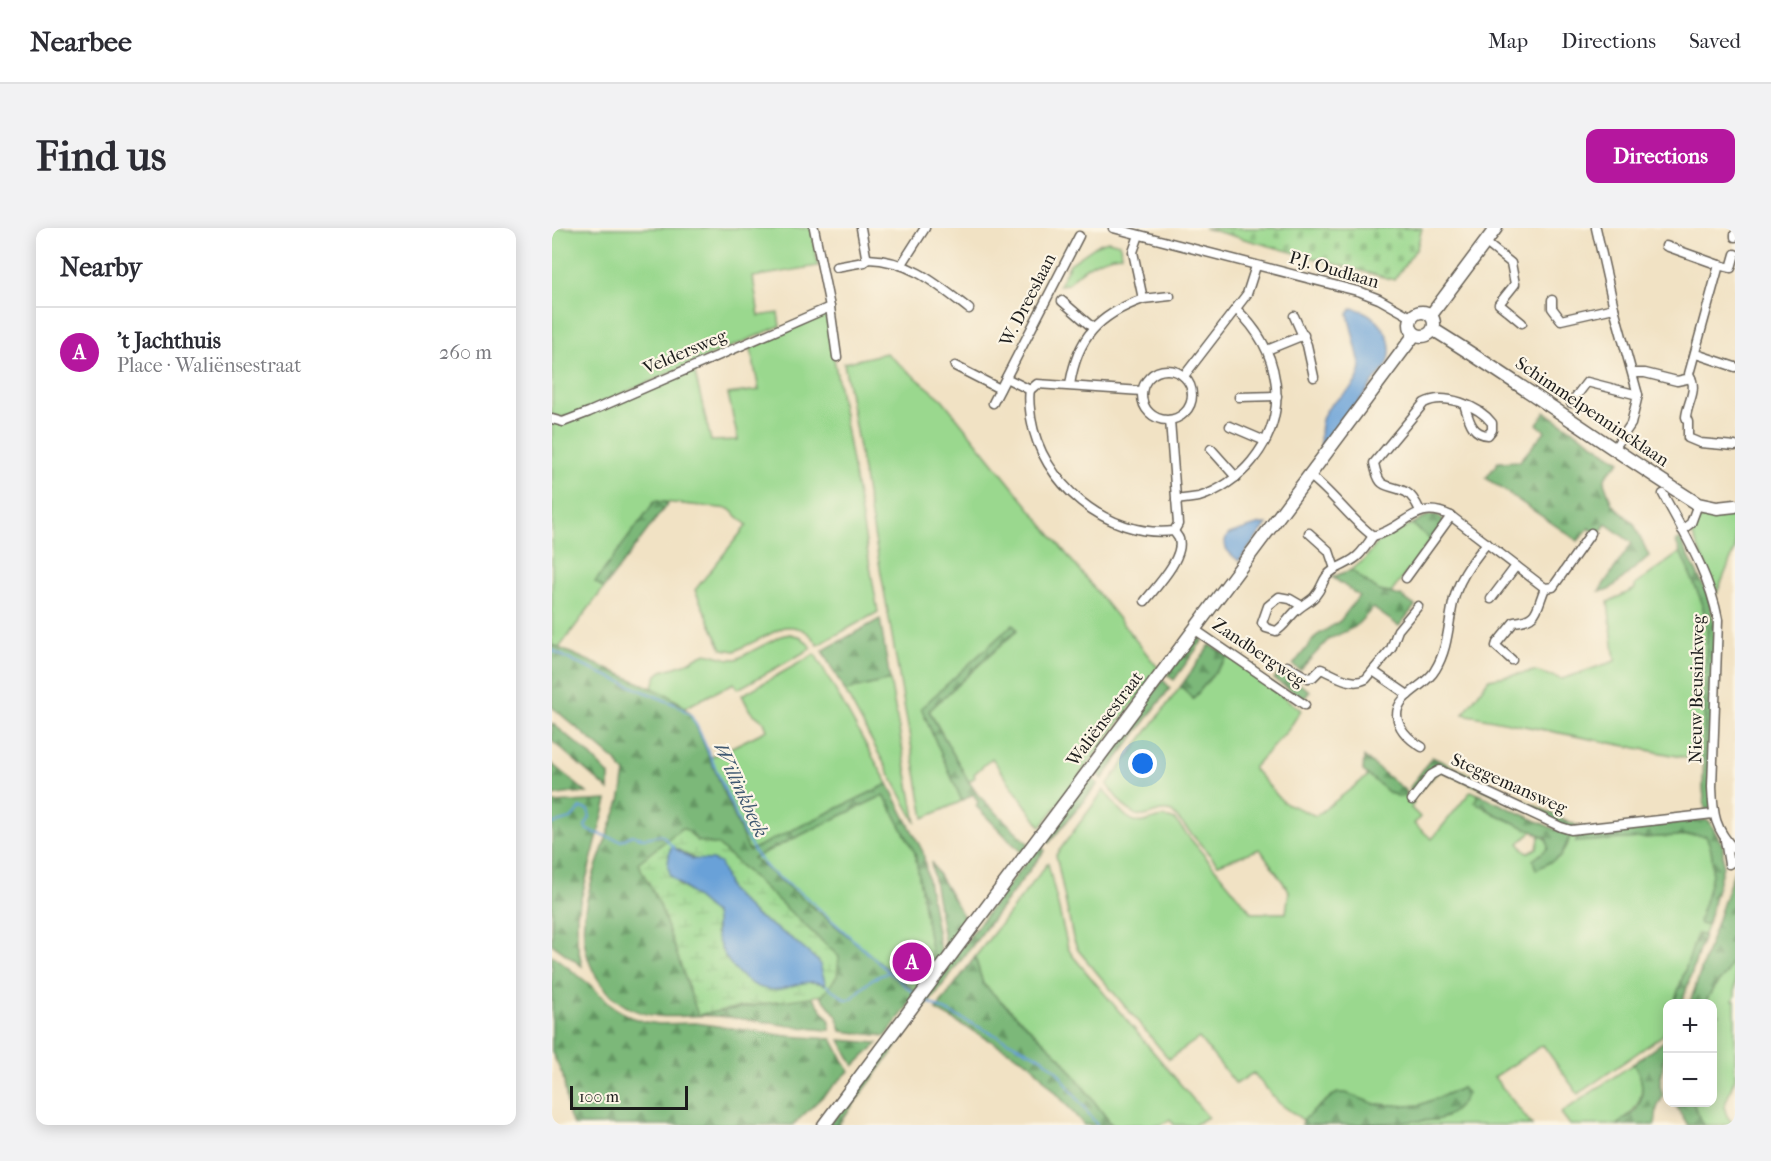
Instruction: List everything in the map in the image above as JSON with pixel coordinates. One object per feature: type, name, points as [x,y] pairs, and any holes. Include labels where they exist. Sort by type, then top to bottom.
[{"type":"street","points":[[814,228],[830,307],[837,357]]},
{"type":"street","points":[[861,228],[868,259]]},
{"type":"street","points":[[902,264],[925,228]]},
{"type":"street","name":"P.J. Oudlaan","points":[[1113,228],[1361,292],[1379,298],[1411,317]]},
{"type":"street","points":[[1431,315],[1496,228]]},
{"type":"street","points":[[1596,228],[1614,308],[1638,395],[1631,424],[1614,449]]},
{"type":"street","points":[[1139,235],[1133,252],[1143,299]]},
{"type":"street","name":"W. Dreeslaan","points":[[993,403],[1079,236]]},
{"type":"street","points":[[1486,243],[1511,263],[1515,284],[1499,304],[1522,323]]},
{"type":"street","points":[[1666,246],[1731,268],[1735,254]]},
{"type":"street","points":[[836,267],[864,262],[868,259],[902,264],[931,279],[969,309]]},
{"type":"street","points":[[1719,265],[1689,374],[1693,382],[1693,394],[1686,417],[1687,435],[1700,443],[1735,446]]},
{"type":"street","points":[[1184,376],[1247,294],[1256,266]]},
{"type":"street","points":[[1070,386],[1072,370],[1080,348],[1093,328],[1121,307],[1143,299],[1170,296]]},
{"type":"street","points":[[1552,300],[1551,308],[1562,320],[1614,308]]},
{"type":"street","points":[[1062,301],[1093,328]]},
{"type":"street","name":"Veldersweg","points":[[552,419],[563,422],[589,412],[830,307]]},
{"type":"street","points":[[1176,500],[1200,496],[1236,477],[1259,453],[1272,426],[1277,396],[1275,377],[1267,350],[1249,321],[1236,309]]},
{"type":"street","points":[[1423,312],[1431,315],[1435,324],[1434,330],[1423,337],[1415,334],[1410,327],[1411,317],[1423,312]]},
{"type":"street","points":[[1294,316],[1304,335],[1314,377]]},
{"type":"street","name":"Schimmelpennincklaan","points":[[1434,330],[1472,352],[1529,394],[1698,504],[1716,508],[1735,506]]},
{"type":"street","name":"Waliënsestraat","points":[[824,1125],[1415,334]]},
{"type":"street","points":[[1267,350],[1304,335]]},
{"type":"street","points":[[1696,354],[1735,367]]},
{"type":"street","points":[[955,366],[1000,389]]},
{"type":"street","points":[[1164,370],[1174,370],[1184,376],[1190,383],[1192,392],[1187,411],[1170,420],[1153,415],[1146,408],[1143,400],[1142,391],[1146,381],[1154,373],[1164,370]]},
{"type":"street","points":[[1633,373],[1646,373],[1677,381],[1691,378]]},
{"type":"street","points":[[1006,378],[1030,390]]},
{"type":"street","points":[[1571,404],[1587,382],[1638,395]]},
{"type":"street","points":[[1142,391],[1037,384],[1030,390],[1033,429],[1040,451],[1052,471],[1067,489],[1093,511],[1118,522],[1140,529],[1173,531],[1178,524],[1170,420]]},
{"type":"street","points":[[1239,397],[1277,396]]},
{"type":"street","points":[[1420,511],[1415,500],[1407,493],[1388,488],[1377,478],[1374,463],[1424,403],[1432,399],[1440,399],[1464,404]]},
{"type":"street","points":[[1230,426],[1265,441]]},
{"type":"street","points":[[1211,449],[1236,477]]},
{"type":"street","points":[[1309,475],[1331,492],[1373,536]]},
{"type":"street","name":"Nieuw Beusinkweg","points":[[1663,494],[1704,575],[1715,605],[1718,620],[1713,814],[1725,840],[1735,850]]},
{"type":"street","points":[[1682,530],[1691,524],[1698,504]]},
{"type":"street","points":[[1302,606],[1290,599],[1279,597],[1268,606],[1262,623],[1266,628],[1276,631],[1316,596],[1325,575],[1354,561],[1373,536],[1385,533],[1420,511],[1438,510],[1451,516],[1545,588],[1553,587],[1591,533]]},
{"type":"street","points":[[1406,578],[1451,516]]},
{"type":"street","points":[[1145,601],[1173,565],[1179,553],[1179,540],[1173,531]]},
{"type":"street","points":[[1309,534],[1329,550],[1335,569]]},
{"type":"street","points":[[1422,747],[1410,739],[1400,726],[1397,715],[1400,703],[1435,671],[1449,634],[1452,607],[1461,579],[1486,543]]},
{"type":"street","points":[[1491,598],[1516,566]]},
{"type":"street","points":[[1512,660],[1496,646],[1497,643],[1514,622],[1528,621],[1533,617],[1545,588]]},
{"type":"street","points":[[1287,666],[1308,678],[1313,677],[1321,669],[1353,683],[1362,681],[1391,649],[1398,630],[1418,606]]},
{"type":"street","name":"Zandbergweg","points":[[1194,629],[1305,705]]},
{"type":"street","points":[[1373,671],[1408,695]]},
{"type":"street","name":"Steggemansweg","points":[[1412,800],[1431,775],[1440,770],[1571,830],[1713,814]]},
{"type":"street","points":[[1725,840],[1729,864],[1735,860]]},
{"type":"green space","points":[[552,228],[812,228],[818,266],[753,277],[759,316],[778,313],[780,326],[572,415],[562,417],[552,415]]},
{"type":"green space","points":[[1204,228],[1422,228],[1417,248],[1394,280]]},
{"type":"green space","points":[[1108,241],[1120,244],[1121,255],[1099,261],[1085,268],[1068,284],[1059,285],[1070,264],[1099,244]]},
{"type":"green space","points":[[826,312],[878,612],[818,645],[804,630],[784,627],[735,651],[722,649],[695,590],[747,525],[729,509],[655,501],[596,582],[604,588],[559,648],[552,645],[552,421],[555,422],[694,369],[711,441],[738,440],[728,394],[759,390],[750,345]]},
{"type":"green space","points":[[886,353],[942,399],[1159,669],[1041,827],[992,758],[974,774],[975,777],[969,782],[929,710],[1017,631],[921,708],[962,801],[924,818],[844,363]]},
{"type":"green space","points":[[1545,412],[1620,461],[1607,474],[1604,482],[1612,504],[1634,524],[1649,556],[1609,590],[1599,591],[1632,543],[1606,524],[1598,535],[1589,528],[1578,541],[1486,478],[1498,462],[1520,461],[1545,431],[1537,424]]},
{"type":"green space","points":[[655,501],[668,503],[604,588],[595,582]]},
{"type":"green space","points":[[1429,515],[1437,515],[1445,521],[1431,540],[1412,524]]},
{"type":"green space","points":[[1708,515],[1735,515],[1735,549],[1717,593],[1692,533],[1698,522]]},
{"type":"green space","points":[[1412,524],[1431,540],[1391,593],[1379,591],[1351,570],[1364,560],[1380,540]]},
{"type":"green space","points":[[1680,539],[1708,595],[1714,624],[1711,809],[1705,809],[1703,788],[1707,629],[1702,602],[1676,542]]},
{"type":"green space","points":[[1681,552],[1702,602],[1707,628],[1703,761],[1463,714],[1489,679],[1535,671],[1562,679],[1615,661],[1608,602],[1635,589],[1635,585]]},
{"type":"green space","points":[[1351,570],[1379,591],[1401,596],[1415,606],[1399,626],[1373,608],[1355,627],[1329,639],[1300,670],[1293,665],[1316,636],[1340,621],[1359,596],[1332,577]]},
{"type":"green space","points":[[880,619],[890,680],[845,691],[822,651]]},
{"type":"green space","points":[[1013,624],[1017,630],[929,711],[978,795],[1029,844],[1022,853],[976,806],[978,802],[973,794],[962,801],[921,708]]},
{"type":"green space","points":[[790,634],[801,637],[812,648],[738,689],[734,683],[684,708],[679,702],[652,688],[657,675],[662,671],[685,664],[706,653],[737,659],[781,636]]},
{"type":"green space","points":[[1197,635],[1203,640],[1174,680],[1167,675]]},
{"type":"green space","points":[[552,645],[668,695],[689,712],[749,851],[888,784],[923,852],[942,960],[933,961],[915,853],[884,795],[753,858],[917,993],[886,1036],[841,1031],[837,1016],[820,995],[823,995],[839,957],[718,845],[697,841],[682,828],[638,863],[660,905],[698,1015],[812,996],[830,1021],[830,1030],[717,1016],[658,1016],[640,1012],[625,1005],[601,983],[592,969],[587,953],[584,918],[592,882],[620,803],[625,774],[616,761],[552,707]]},
{"type":"green space","points":[[1210,645],[1228,656],[1193,699],[1181,686]]},
{"type":"green space","points":[[815,654],[888,784],[749,851],[709,758],[767,730],[764,722],[750,711],[742,695]]},
{"type":"green space","points":[[1228,656],[1301,710],[1289,729],[1253,768],[1283,802],[1316,816],[1369,775],[1390,793],[1400,797],[1406,795],[1414,802],[1411,808],[1420,817],[1414,824],[1432,839],[1471,791],[1478,794],[1475,802],[1533,831],[1519,843],[1527,853],[1537,848],[1540,834],[1548,844],[1541,855],[1567,846],[1570,836],[1580,833],[1576,841],[1706,836],[1713,865],[1710,885],[1701,914],[1705,925],[1708,923],[1704,935],[1697,935],[1675,999],[1663,999],[1663,1035],[1578,1094],[1543,1045],[1494,1077],[1532,1125],[1347,1125],[1436,1120],[1446,1117],[1462,1088],[1420,1105],[1407,1106],[1375,1104],[1338,1093],[1303,1120],[1279,1103],[1253,1073],[1236,1084],[1199,1038],[1169,1059],[1078,950],[1073,938],[1056,855],[1104,790],[1121,812],[1134,821],[1144,822],[1163,817],[1175,820],[1252,913],[1286,913],[1289,891],[1260,849],[1218,864],[1172,812],[1136,815],[1125,807],[1107,785],[1181,686],[1193,699]]},
{"type":"green space","points":[[1280,671],[1310,691],[1304,699],[1274,679]]},
{"type":"green space","points":[[890,680],[916,823],[845,691]]},
{"type":"green space","points":[[1163,680],[1170,688],[1102,779],[1095,772]]},
{"type":"green space","points":[[552,723],[588,753],[609,775],[609,790],[552,741]]},
{"type":"green space","points":[[1364,757],[1407,792],[1406,795],[1400,797],[1390,793],[1363,771]]},
{"type":"green space","points":[[1432,757],[1580,827],[1568,828],[1440,770],[1416,795],[1409,789]]},
{"type":"green space","points":[[552,764],[587,793],[552,796]]},
{"type":"green space","points":[[1091,776],[1098,784],[1049,843],[1043,838]]},
{"type":"green space","points":[[1478,794],[1570,836],[1561,856],[1536,870],[1533,860],[1548,848],[1547,838],[1475,802]]},
{"type":"green space","points":[[884,795],[915,853],[933,960],[942,960],[917,993],[753,858]]},
{"type":"green space","points":[[607,800],[577,914],[577,942],[582,966],[552,944],[552,803]]},
{"type":"green space","points":[[1709,821],[1723,846],[1723,866],[1708,923],[1704,925],[1699,921],[1709,890],[1712,868],[1712,857],[1706,836],[1576,842],[1580,833]]},
{"type":"green space","points":[[682,828],[697,841],[718,845],[839,957],[837,976],[823,995],[698,1015],[660,905],[638,863]],"holes":[[[673,847],[725,876],[725,882],[730,890],[755,915],[791,938],[818,962],[826,985],[814,982],[802,983],[779,989],[715,934],[717,918],[715,914],[679,885],[668,864],[670,849]]]},
{"type":"green space","points":[[1039,845],[1045,850],[926,1006],[919,1003]]},
{"type":"green space","points":[[931,862],[968,924],[947,952],[946,950]]},
{"type":"green space","points":[[1048,863],[1068,948],[1072,955],[1208,1117],[1194,1125],[1174,1125],[1170,1119],[1161,1125],[1112,1125],[1061,1058],[983,984],[975,957]]},
{"type":"green space","points":[[1735,868],[1735,952],[1726,974],[1714,987],[1707,999],[1691,999]]},
{"type":"green space","points":[[1697,934],[1704,935],[1683,999],[1675,999]]},
{"type":"green space","points":[[1735,952],[1735,996],[1733,1000],[1735,1001],[1735,1078],[1724,1107],[1734,1125],[1703,1125],[1695,1107],[1717,1107],[1717,1015],[1719,1014],[1717,1013],[1717,999],[1707,999],[1714,987],[1726,974]]},
{"type":"green space","points":[[552,955],[589,984],[613,1007],[630,1017],[659,1024],[696,1023],[788,1036],[832,1039],[849,1071],[793,1125],[573,1125],[569,1115],[563,1076],[552,1052]]},
{"type":"green space","points":[[975,957],[983,984],[1061,1058],[1112,1125],[1084,1125],[1030,1063],[936,1010]]},
{"type":"green space","points":[[913,1011],[920,1015],[838,1125],[829,1125]]},
{"type":"green space","points":[[840,1040],[878,1043],[854,1066]]},
{"type":"green space","points":[[1663,1042],[1660,1085],[1663,1096],[1657,1108],[1655,1125],[1618,1125],[1637,1108],[1642,1095],[1641,1081],[1633,1064]]},
{"type":"green space","points":[[1633,1064],[1641,1078],[1642,1085],[1639,1100],[1631,1113],[1618,1125],[1570,1125],[1561,1113]]},
{"type":"green space","points":[[1462,1088],[1467,1093],[1459,1107],[1451,1114],[1436,1120],[1302,1125],[1303,1120],[1338,1093],[1346,1093],[1375,1104],[1407,1106],[1420,1105]]},
{"type":"green space","points":[[1677,1107],[1695,1107],[1703,1125],[1688,1125]]},
{"type":"water","points":[[1352,308],[1369,315],[1382,328],[1390,344],[1390,354],[1385,368],[1322,452],[1320,432],[1322,419],[1327,409],[1357,380],[1361,368],[1348,314]]},
{"type":"water","points":[[1267,524],[1239,561],[1226,549],[1226,538],[1229,534]]},
{"type":"water","points":[[673,847],[692,859],[712,860],[720,863],[730,890],[755,915],[791,938],[819,962],[826,985],[809,982],[770,990],[760,988],[742,977],[728,960],[718,941],[715,914],[670,875],[668,864],[670,849]]},
{"type":"waterway","name":"Willinkbeek","points":[[552,650],[574,662],[676,705],[690,714],[744,834],[757,856],[770,871],[806,897],[889,972]]},
{"type":"waterway","points":[[552,824],[571,819],[581,808],[588,810],[590,817],[585,826],[587,830],[621,841],[632,835],[644,838],[662,835],[674,848]]},
{"type":"waterway","points":[[826,985],[845,999],[851,999],[872,979],[889,972],[915,994]]},
{"type":"waterway","points":[[922,999],[1042,1058],[1056,1070],[1097,1125]]},
{"type":"place","name":"'t Jachthuis","points":[[912,962]]}]
